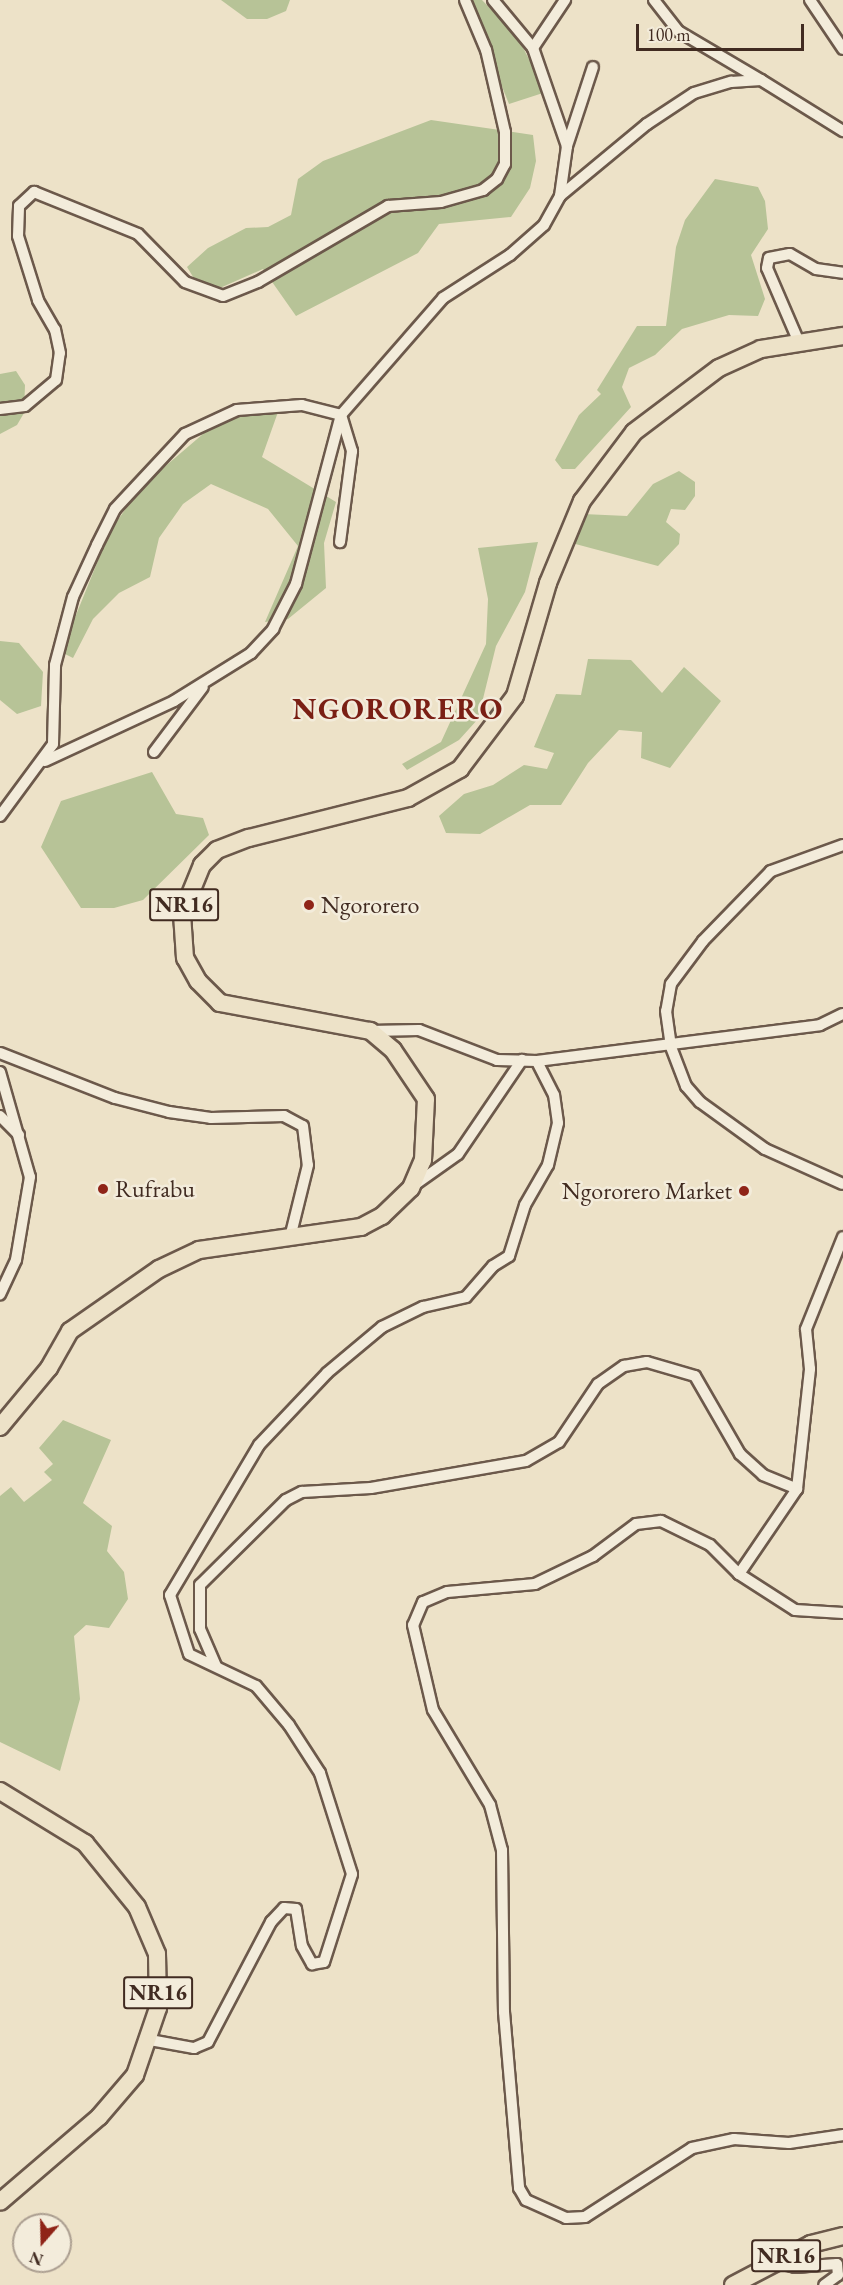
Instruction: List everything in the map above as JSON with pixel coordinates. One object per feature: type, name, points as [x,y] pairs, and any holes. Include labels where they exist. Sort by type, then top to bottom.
[{"type":"main road","name":"NR16","points":[[411,1188],[426,1143],[426,1100],[393,1050],[370,1031],[220,1003],[198,981],[185,958],[182,914],[202,865],[218,850],[249,838],[408,798],[460,768],[515,696],[562,546],[609,460],[666,403],[719,368],[798,340],[843,336]]},
{"type":"main road","points":[[0,1427],[48,1368],[70,1331],[127,1289],[199,1250],[361,1227],[411,1188]]},
{"type":"main road","name":"NR16","points":[[0,1791],[85,1843],[137,1907],[157,1954],[158,2008],[150,2040],[135,2075],[99,2117],[0,2202]]},
{"type":"main road","name":"NR16","points":[[733,2285],[774,2262],[843,2235]]},
{"type":"street","points":[[0,409],[25,406],[56,380],[60,353],[55,330],[38,300],[18,236],[20,206],[34,192],[138,234],[185,282],[223,296],[242,291],[388,206],[441,202],[483,190],[497,179],[505,164],[505,132],[486,50],[465,0]]},
{"type":"street","points":[[493,0],[533,48],[567,146]]},
{"type":"street","points":[[533,48],[565,0]]},
{"type":"street","points":[[654,0],[678,31],[843,131]]},
{"type":"street","points":[[810,0],[843,49]]},
{"type":"street","points":[[45,761],[207,682],[251,653],[282,611],[327,482],[341,415],[443,298],[510,255],[544,225],[560,196],[567,146],[593,67]]},
{"type":"street","points":[[560,196],[694,93],[731,82],[761,80]]},
{"type":"street","points":[[798,340],[768,268],[769,258],[790,254],[816,269],[843,273]]},
{"type":"street","points":[[0,816],[45,761],[53,744],[55,665],[73,597],[125,496],[185,434],[237,410],[302,405],[341,415]]},
{"type":"street","points":[[340,542],[352,451],[341,415]]},
{"type":"street","points":[[154,752],[207,682]]},
{"type":"street","points":[[843,845],[771,871],[703,941],[671,984],[666,1011],[670,1047],[686,1086],[700,1102],[765,1149],[843,1185]]},
{"type":"street","points":[[370,1031],[419,1030],[497,1060],[537,1061],[670,1047],[820,1025],[843,1014]]},
{"type":"street","points":[[0,1053],[115,1098],[169,1112],[211,1118],[284,1116],[303,1125],[308,1166],[290,1238]]},
{"type":"street","points":[[411,1188],[458,1154],[522,1060]]},
{"type":"street","points":[[150,2040],[194,2048],[208,2042],[271,1922],[284,1908],[296,1909],[312,1964],[324,1962],[352,1874],[320,1773],[289,1725],[256,1686],[189,1654],[176,1624],[170,1595],[189,1559],[260,1445],[327,1373],[382,1327],[423,1307],[466,1297],[493,1266],[509,1256],[525,1205],[548,1165],[558,1123],[554,1095],[537,1061]]},
{"type":"street","points":[[0,1072],[22,1138],[30,1177],[16,1260],[0,1294]]},
{"type":"street","points":[[0,1116],[22,1138]]},
{"type":"street","points":[[739,1574],[797,1489],[810,1369],[806,1329],[843,1237]]},
{"type":"street","points":[[216,1666],[200,1626],[200,1585],[286,1500],[302,1492],[371,1488],[526,1461],[559,1442],[586,1398],[619,1367],[647,1362],[695,1376],[740,1454],[763,1475],[797,1489]]},
{"type":"street","points":[[843,1613],[795,1610],[739,1574],[710,1545],[678,1526],[636,1524],[593,1556],[535,1584],[447,1592],[423,1602],[415,1614],[415,1644],[433,1710],[490,1805],[502,1850],[504,2012],[519,2188],[526,2200],[555,2215],[585,2217],[692,2148],[734,2139],[789,2143],[843,2134]]},
{"type":"street","points":[[774,2262],[795,2267],[837,2264],[838,2275],[824,2285]]},
{"type":"green space","points":[[221,0],[290,0],[286,11],[267,19],[247,19]]},
{"type":"green space","points":[[467,0],[482,0],[518,38],[546,92],[509,104]]},
{"type":"green space","points":[[431,120],[533,135],[536,161],[530,188],[511,217],[439,224],[418,253],[296,316],[263,269],[220,288],[195,280],[187,267],[208,248],[246,228],[268,227],[291,215],[298,179],[323,161]]},
{"type":"green space","points":[[715,179],[758,187],[765,201],[768,229],[751,255],[765,299],[758,316],[729,315],[682,329],[655,355],[629,368],[622,387],[631,407],[575,469],[562,469],[555,460],[579,415],[601,394],[597,390],[637,326],[666,326],[676,247],[685,220]]},
{"type":"green space","points":[[16,371],[25,385],[24,413],[17,425],[0,434],[0,374]]},
{"type":"green space","points":[[278,412],[262,457],[336,502],[324,543],[326,588],[288,619],[265,622],[298,546],[268,509],[211,484],[183,504],[159,538],[150,577],[119,593],[93,619],[73,658],[61,652],[110,531],[141,487],[210,428],[239,415]]},
{"type":"green space","points":[[679,471],[695,482],[695,496],[685,510],[671,509],[666,522],[680,534],[679,544],[658,566],[568,542],[583,514],[627,516],[653,484]]},
{"type":"green space","points":[[538,542],[525,592],[496,646],[478,719],[459,740],[407,770],[402,764],[441,742],[486,644],[488,599],[478,548]]},
{"type":"green space","points":[[0,641],[19,643],[43,672],[41,706],[17,714],[0,700]]},
{"type":"green space","points":[[588,659],[631,660],[662,693],[684,667],[721,701],[670,768],[641,758],[642,732],[619,730],[588,763],[561,805],[530,805],[480,834],[446,833],[439,816],[464,794],[493,785],[524,765],[547,769],[554,753],[534,747],[556,694],[581,695]]},
{"type":"green space","points":[[152,772],[176,814],[203,818],[209,835],[143,900],[114,908],[81,908],[41,847],[61,801]]},
{"type":"green space","points":[[63,1420],[111,1440],[83,1503],[112,1526],[107,1551],[124,1572],[128,1599],[109,1628],[86,1625],[74,1636],[80,1699],[60,1771],[0,1742],[0,1496],[11,1487],[24,1502],[52,1480],[44,1472],[53,1464],[39,1448]]},
{"type":"place","name":"Ngororero","points":[[309,905]]},
{"type":"place","name":"Rufrabu","points":[[103,1189]]},
{"type":"place","name":"Ngororero Market","points":[[744,1191]]},
{"type":"district","name":"NGORORERO","points":[[398,709]]}]
